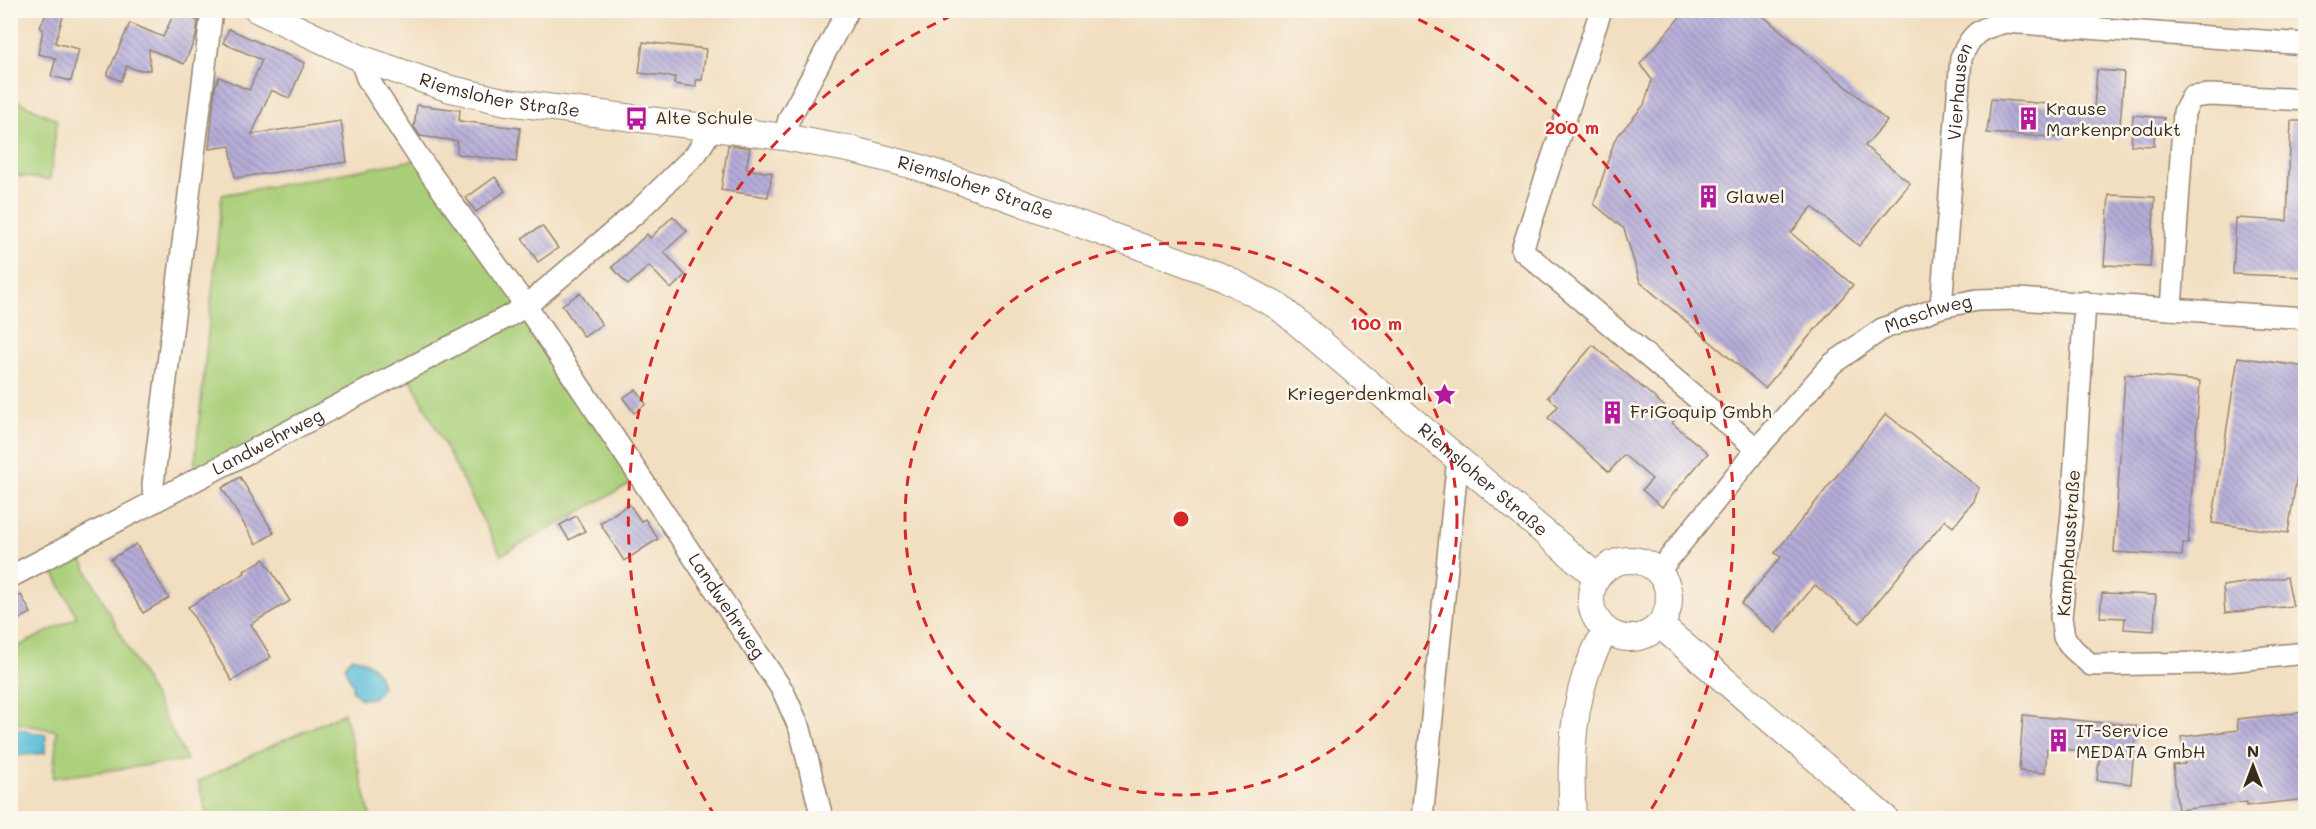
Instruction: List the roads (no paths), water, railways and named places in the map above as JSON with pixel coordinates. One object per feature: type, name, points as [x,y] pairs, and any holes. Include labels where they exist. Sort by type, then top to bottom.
[{"type":"main road","name":"Riemsloher Straße","points":[[258,10],[360,58],[447,88],[507,102],[713,127],[853,150],[918,167],[998,194],[1223,277],[1279,307],[1597,577]]},
{"type":"main road","points":[[1627,560],[1638,561],[1658,572],[1669,592],[1669,604],[1660,625],[1651,633],[1640,638],[1616,637],[1597,623],[1590,600],[1597,577],[1615,562],[1627,560]]},
{"type":"main road","points":[[1660,625],[1885,819]]},
{"type":"main road","points":[[1573,819],[1572,733],[1596,646],[1606,631]]},
{"type":"street","points":[[154,502],[153,484],[212,10]]},
{"type":"street","points":[[784,137],[789,119],[848,10]]},
{"type":"street","points":[[1601,10],[1522,250],[1757,449]]},
{"type":"street","name":"Vierhausen","points":[[1941,307],[1961,58],[1968,41],[1984,27],[2006,22],[2306,44]]},
{"type":"street","name":"Landwehrweg","points":[[360,58],[367,78],[420,159],[526,306],[783,691],[800,729],[822,819]]},
{"type":"street","points":[[2171,309],[2184,112],[2192,97],[2210,94],[2306,100]]},
{"type":"street","name":"Landwehrweg","points":[[10,577],[526,306],[645,204],[696,154],[713,127]]},
{"type":"street","name":"Maschweg","points":[[1658,572],[1757,449],[1832,364],[1882,329],[1941,307],[1977,300],[2085,302],[2306,318]]},
{"type":"street","name":"Kamphausstraße","points":[[2085,302],[2072,513],[2061,617],[2064,638],[2073,650],[2091,665],[2208,663],[2306,653]]},
{"type":"street","points":[[1422,819],[1458,457]]},
{"type":"water","points":[[353,657],[369,664],[379,676],[382,688],[373,698],[361,699],[352,690],[353,684],[345,667]]},
{"type":"water","points":[[11,728],[46,735],[45,753],[14,756],[16,746],[11,744]]},
{"type":"place","name":"Alte Schule","points":[[637,118]]},
{"type":"place","name":"Krause Markenprodukt","points":[[2028,119]]},
{"type":"place","name":"Glawel","points":[[1708,197]]},
{"type":"place","name":"Kriegerdenkmal","points":[[1445,394]]},
{"type":"place","name":"FriGoquip Gmbh","points":[[1612,412]]},
{"type":"place","name":"IT-Service MEDATA GmbH","points":[[2058,741]]}]
